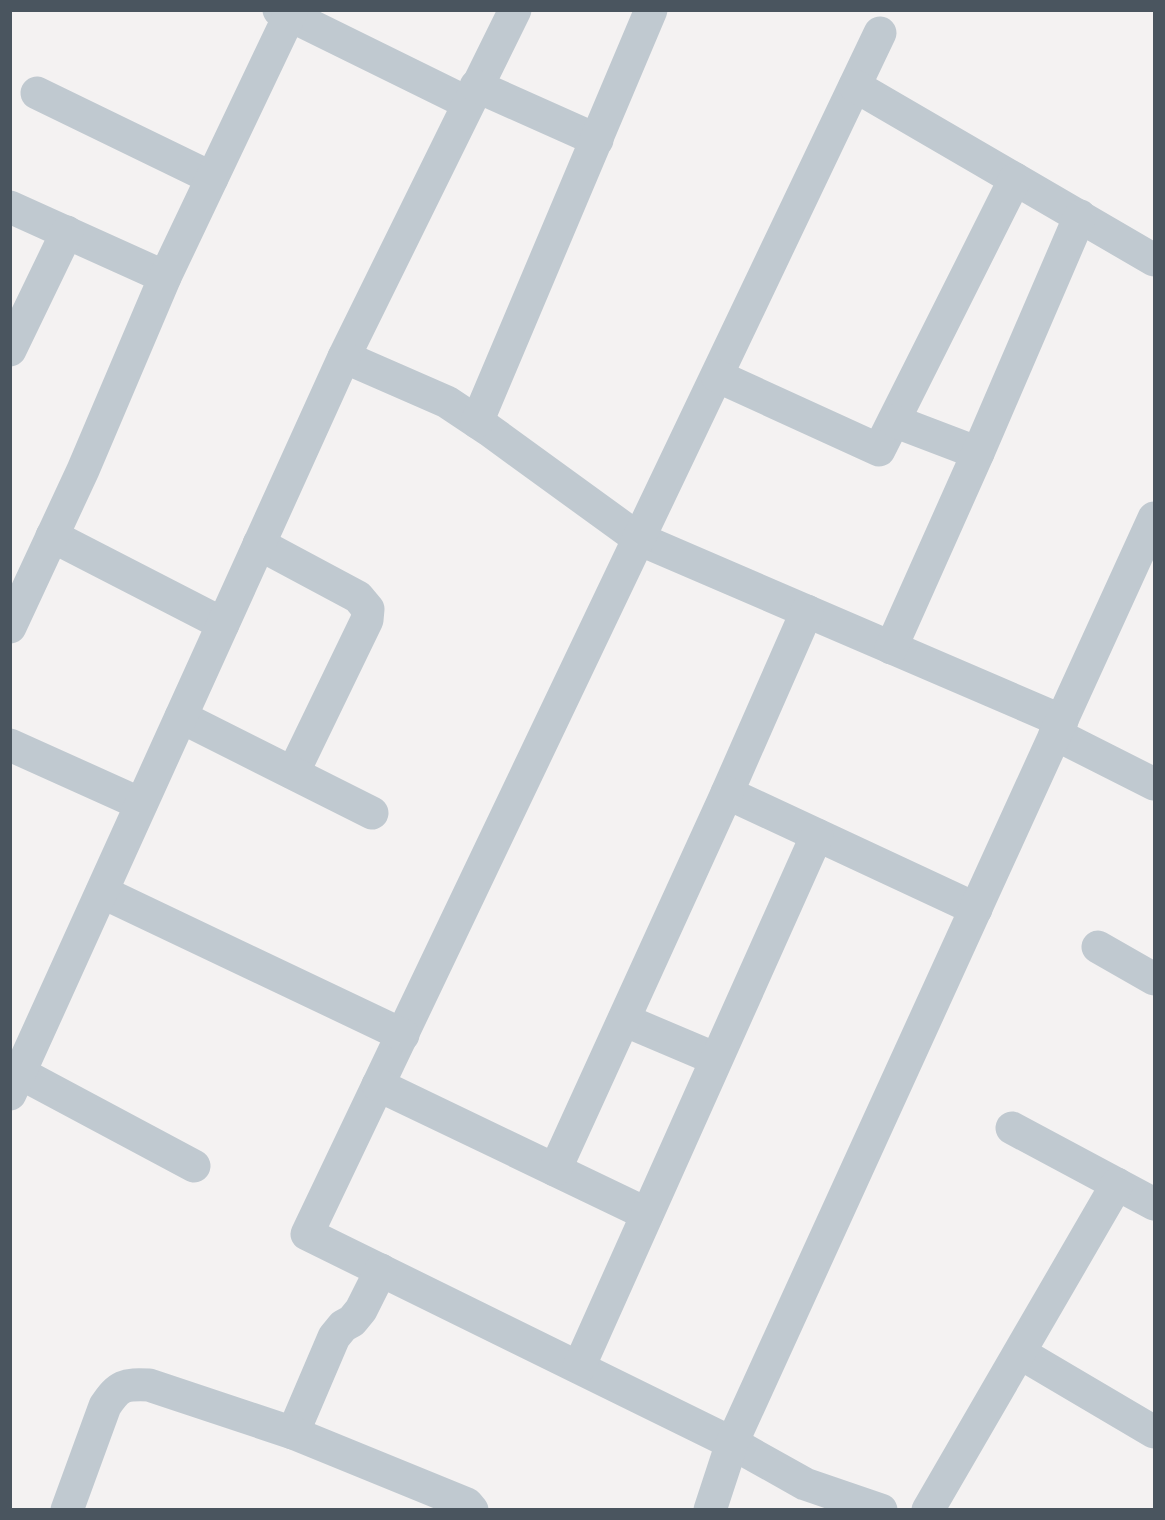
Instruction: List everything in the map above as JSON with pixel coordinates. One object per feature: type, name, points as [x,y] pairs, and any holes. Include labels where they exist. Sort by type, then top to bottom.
[{"type":"street","points":[[194,1166],[15,1084],[344,357],[514,10]]},
{"type":"street","points":[[477,422],[651,10]]},
{"type":"street","points":[[10,627],[83,470],[165,277],[287,12],[472,94],[597,140]]},
{"type":"street","points":[[880,33],[307,1234],[732,1443],[805,1484],[881,1509]]},
{"type":"street","points":[[855,86],[1155,260]]},
{"type":"street","points":[[37,93],[212,178]]},
{"type":"street","points":[[717,376],[879,450],[1015,179]]},
{"type":"street","points":[[10,207],[165,277]]},
{"type":"street","points":[[891,648],[1080,216]]},
{"type":"street","points":[[10,350],[67,232]]},
{"type":"street","points":[[344,357],[447,402],[639,539],[891,648],[1059,728],[1155,784]]},
{"type":"street","points":[[894,421],[978,453]]},
{"type":"street","points":[[710,1509],[732,1443],[1155,518]]},
{"type":"street","points":[[52,536],[223,624]]},
{"type":"street","points":[[259,544],[358,597],[368,609],[367,621],[293,773]]},
{"type":"street","points":[[555,1170],[727,793],[807,611]]},
{"type":"street","points":[[181,717],[372,813]]},
{"type":"street","points":[[10,745],[141,804]]},
{"type":"street","points":[[727,793],[976,909]]},
{"type":"street","points":[[579,1367],[817,835]]},
{"type":"street","points":[[102,892],[403,1035]]},
{"type":"street","points":[[1098,947],[1153,973]]},
{"type":"street","points":[[624,1020],[716,1059]]},
{"type":"street","points":[[378,1085],[647,1214]]},
{"type":"street","points":[[1012,1128],[1155,1204]]},
{"type":"street","points":[[928,1509],[1117,1184]]},
{"type":"street","points":[[293,1433],[334,1337],[361,1310],[381,1270]]},
{"type":"street","points":[[1020,1353],[1155,1432]]},
{"type":"street","points":[[67,1509],[105,1406],[115,1391],[132,1384],[149,1385],[293,1433],[466,1504],[472,1509]]}]
